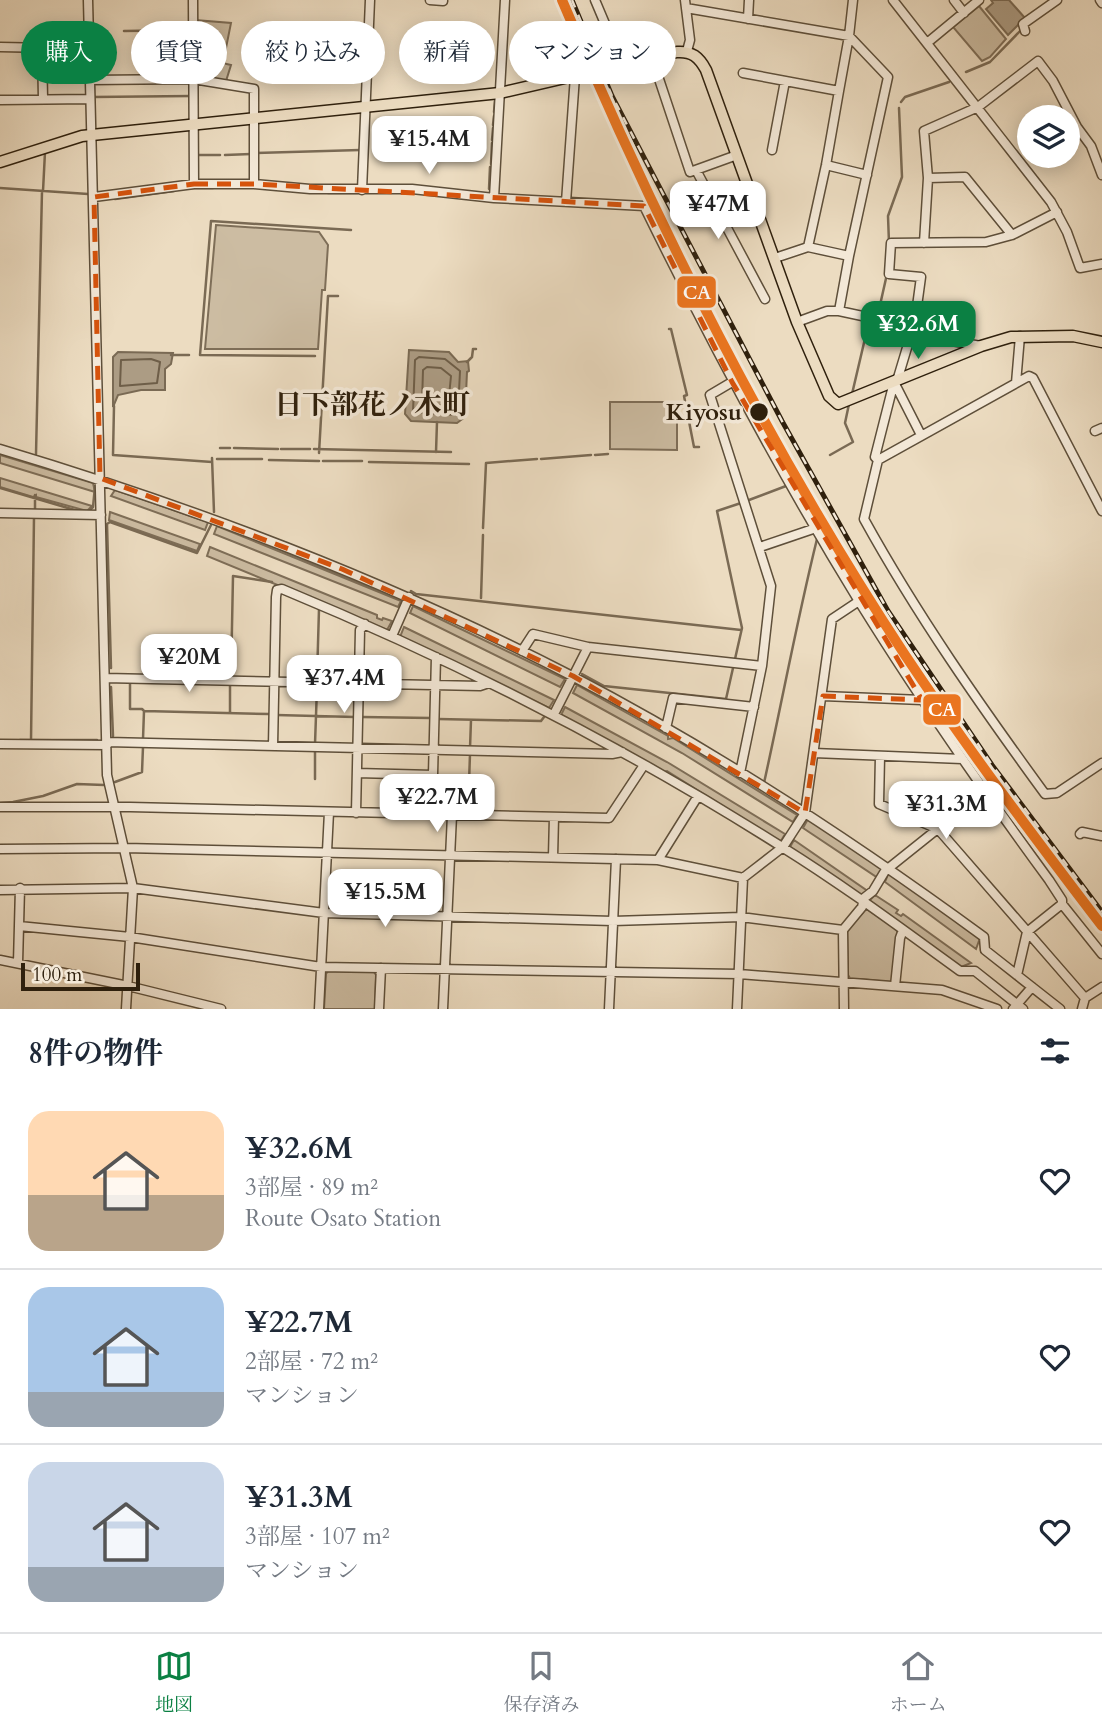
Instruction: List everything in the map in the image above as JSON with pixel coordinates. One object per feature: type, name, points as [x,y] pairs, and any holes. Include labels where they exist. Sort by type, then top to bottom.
[{"type":"main road","points":[[676,53],[687,51],[701,61],[706,70],[797,322],[829,396],[838,404],[981,346],[1020,336],[1073,336],[1102,342]]},
{"type":"main road","points":[[0,162],[92,134],[500,93],[540,84]]},
{"type":"street","points":[[88,0],[89,21]]},
{"type":"street","points":[[193,0],[193,21]]},
{"type":"street","points":[[362,190],[370,0]]},
{"type":"street","points":[[430,0],[443,1]]},
{"type":"street","points":[[494,198],[505,0]]},
{"type":"street","points":[[595,0],[604,21]]},
{"type":"street","points":[[748,19],[749,0]]},
{"type":"street","points":[[808,247],[826,165],[853,0]]},
{"type":"street","points":[[893,0],[978,107],[1056,212],[1067,232],[1080,268],[1102,264]]},
{"type":"street","points":[[954,0],[964,13]]},
{"type":"street","points":[[927,43],[979,0]]},
{"type":"street","points":[[1024,29],[1027,20],[1057,0]]},
{"type":"street","points":[[687,51],[690,40],[686,4],[748,19],[849,36],[888,77],[839,311]]},
{"type":"street","points":[[0,47],[21,48]]},
{"type":"street","points":[[924,243],[928,178],[924,131],[978,107],[1038,61],[1091,146],[1102,175]]},
{"type":"street","points":[[743,74],[839,91]]},
{"type":"street","points":[[772,150],[785,81]]},
{"type":"street","points":[[43,84],[43,99]]},
{"type":"street","points":[[90,84],[107,775],[133,887],[126,1009]]},
{"type":"street","points":[[193,84],[194,184]]},
{"type":"street","points":[[224,84],[254,89],[254,184]]},
{"type":"street","points":[[566,202],[574,84]]},
{"type":"street","points":[[659,84],[690,172],[737,155]]},
{"type":"street","points":[[0,100],[90,100]]},
{"type":"street","points":[[826,165],[867,175]]},
{"type":"street","points":[[696,170],[765,299]]},
{"type":"street","points":[[928,178],[965,177],[1012,235]]},
{"type":"street","points":[[94,197],[194,184],[254,184],[362,190],[412,189],[494,198],[644,206],[733,382],[859,601],[962,759],[1049,880],[1062,904],[1102,954]]},
{"type":"street","points":[[1056,212],[1012,235],[986,242],[891,243],[889,274],[921,277],[911,334],[895,381],[875,457],[878,460],[863,519],[969,689],[1045,794],[1056,793],[1102,764]]},
{"type":"street","points":[[775,258],[808,247],[849,256]]},
{"type":"street","points":[[797,322],[827,311],[839,311],[911,334],[981,346]]},
{"type":"street","points":[[1016,383],[1020,336]]},
{"type":"street","points":[[878,460],[1029,376],[1033,377],[1102,511]]},
{"type":"street","points":[[895,381],[921,435]]},
{"type":"street","points":[[733,382],[710,395],[771,586],[762,666],[740,773]]},
{"type":"street","points":[[0,449],[100,478],[216,519],[409,597],[573,677],[666,728],[889,867],[984,937],[985,950],[1060,1009]]},
{"type":"street","points":[[0,513],[101,515]]},
{"type":"street","points":[[760,547],[816,528]]},
{"type":"street","points":[[272,746],[277,590],[282,589],[436,657],[554,714],[622,752],[783,848],[960,971],[975,971],[1017,1007],[1032,987]]},
{"type":"street","points":[[392,636],[409,597]]},
{"type":"street","points":[[0,849],[125,848],[658,860],[743,878],[783,848],[806,813],[832,619],[859,601]]},
{"type":"street","points":[[356,813],[360,631],[365,624]]},
{"type":"street","points":[[522,651],[533,634],[588,647],[762,666]]},
{"type":"street","points":[[554,714],[588,647]]},
{"type":"street","points":[[432,814],[436,657]]},
{"type":"street","points":[[105,678],[480,686],[489,683]]},
{"type":"street","points":[[823,696],[922,700]]},
{"type":"street","points":[[666,728],[673,698],[754,707]]},
{"type":"street","points":[[0,744],[107,743],[612,754],[622,752]]},
{"type":"street","points":[[814,753],[962,759]]},
{"type":"street","points":[[880,756],[879,804],[938,829],[1085,998]]},
{"type":"street","points":[[0,807],[609,818],[644,765]]},
{"type":"street","points":[[357,774],[433,775]]},
{"type":"street","points":[[844,1009],[843,930],[889,867],[985,791]]},
{"type":"street","points":[[658,860],[698,796]]},
{"type":"street","points":[[319,1009],[329,812]]},
{"type":"street","points":[[443,1009],[453,815]]},
{"type":"street","points":[[553,857],[554,817]]},
{"type":"street","points":[[1080,834],[1082,832],[1102,836]]},
{"type":"street","points":[[609,1009],[616,859]]},
{"type":"street","points":[[737,1009],[743,878]]},
{"type":"street","points":[[0,890],[133,887],[324,913],[613,921],[741,917],[843,930]]},
{"type":"street","points":[[18,963],[20,888]]},
{"type":"street","points":[[1017,975],[1027,932],[1062,904]]},
{"type":"street","points":[[19,926],[130,937],[321,967],[739,974],[942,990],[997,1009]]},
{"type":"street","points":[[895,986],[903,930]]},
{"type":"street","points":[[0,960],[128,986],[221,1009]]},
{"type":"street","points":[[379,1009],[381,968]]},
{"type":"street","points":[[1082,1009],[1085,998],[1102,987]]},
{"type":"highlighted area","points":[[194,184],[254,184],[644,206],[732,382],[922,700],[823,696],[805,813],[573,676],[342,569],[100,478],[94,197]]},
{"type":"shaded area","points":[[979,6],[1006,39],[990,57],[982,61],[953,27]]},
{"type":"shaded area","points":[[227,23],[231,23],[227,43]]},
{"type":"shaded area","points":[[216,225],[319,232],[328,245],[318,349],[205,349]]},
{"type":"shaded area","points":[[610,402],[677,402],[677,450],[610,449]]},
{"type":"shaded area","points":[[0,455],[93,483],[95,492],[0,463]]},
{"type":"shaded area","points":[[0,478],[92,506],[87,511],[0,487]]},
{"type":"shaded area","points":[[115,490],[208,522],[205,530],[111,496]]},
{"type":"shaded area","points":[[110,512],[200,544],[197,551],[109,520]]},
{"type":"shaded area","points":[[217,526],[401,601],[398,607],[214,534]]},
{"type":"shaded area","points":[[210,547],[377,615],[377,618],[392,621],[387,630],[207,556]]},
{"type":"shaded area","points":[[413,606],[565,679],[560,687],[410,613]]},
{"type":"shaded area","points":[[404,627],[554,700],[549,708],[400,637]]},
{"type":"shaded area","points":[[577,685],[668,736],[668,739],[673,738],[797,815],[793,822],[682,753],[573,693]]},
{"type":"shaded area","points":[[565,707],[667,762],[785,834],[781,841],[667,771],[663,772],[561,715]]},
{"type":"shaded area","points":[[808,819],[884,869],[878,878],[803,828]]},
{"type":"shaded area","points":[[794,840],[869,892],[862,896],[790,847]]},
{"type":"shaded area","points":[[889,872],[980,938],[976,949],[885,882]]},
{"type":"shaded area","points":[[875,895],[898,910],[896,913],[901,916],[903,914],[971,963],[961,967],[869,901]]},
{"type":"shaded area","points":[[865,910],[896,929],[898,933],[893,979],[890,982],[850,978],[848,975],[847,930]]},
{"type":"shaded area","points":[[328,971],[374,972],[375,1009],[324,1009]]},
{"type":"water","points":[[991,0],[1009,0],[1025,18],[1008,35],[986,9],[993,3]]},
{"type":"water","points":[[409,350],[449,352],[458,362],[468,361],[465,417],[457,423],[411,421],[405,414]]},
{"type":"water","points":[[118,352],[173,353],[171,364],[165,369],[165,390],[141,390],[118,395],[113,407],[113,357]]},
{"type":"waterway","points":[[966,72],[990,62],[1023,28]]},
{"type":"waterway","points":[[124,31],[131,31]]},
{"type":"waterway","points":[[901,102],[905,97],[949,82]]},
{"type":"waterway","points":[[93,97],[190,96]]},
{"type":"waterway","points":[[494,112],[495,101]]},
{"type":"waterway","points":[[889,243],[888,216],[902,177],[899,108]]},
{"type":"waterway","points":[[493,125],[494,116]]},
{"type":"waterway","points":[[492,140],[493,128]]},
{"type":"waterway","points":[[491,164],[492,143]]},
{"type":"waterway","points":[[256,153],[360,150]]},
{"type":"waterway","points":[[43,191],[45,152]]},
{"type":"waterway","points":[[225,155],[251,154]]},
{"type":"waterway","points":[[197,155],[220,155]]},
{"type":"waterway","points":[[489,189],[490,167]]},
{"type":"waterway","points":[[0,188],[88,194]]},
{"type":"waterway","points":[[191,188],[213,188]]},
{"type":"waterway","points":[[36,454],[42,191]]},
{"type":"waterway","points":[[115,199],[174,191]]},
{"type":"waterway","points":[[328,193],[363,193]]},
{"type":"waterway","points":[[315,356],[200,355],[211,221],[351,230]]},
{"type":"waterway","points":[[852,394],[867,330],[878,314],[887,274]]},
{"type":"waterway","points":[[319,453],[328,296],[338,296]]},
{"type":"waterway","points":[[669,329],[687,395],[684,396],[694,447],[699,447]]},
{"type":"waterway","points":[[467,362],[472,357],[473,349],[476,349]]},
{"type":"waterway","points":[[171,355],[189,355]]},
{"type":"waterway","points":[[830,455],[853,442],[845,423],[849,404]]},
{"type":"waterway","points":[[114,406],[113,455],[212,462]]},
{"type":"waterway","points":[[436,452],[437,422]]},
{"type":"waterway","points":[[220,448],[230,448]]},
{"type":"waterway","points":[[234,448],[278,449]]},
{"type":"waterway","points":[[281,449],[310,449]]},
{"type":"waterway","points":[[314,449],[451,452]]},
{"type":"waterway","points":[[0,454],[79,478]]},
{"type":"waterway","points":[[595,455],[608,454]]},
{"type":"waterway","points":[[541,459],[591,455]]},
{"type":"waterway","points":[[212,458],[214,512]]},
{"type":"waterway","points":[[217,459],[262,459]]},
{"type":"waterway","points":[[483,528],[486,463],[537,459]]},
{"type":"waterway","points":[[269,460],[319,461]]},
{"type":"waterway","points":[[323,461],[362,461]]},
{"type":"waterway","points":[[369,462],[469,464]]},
{"type":"waterway","points":[[88,512],[93,507],[95,486]]},
{"type":"waterway","points":[[749,500],[786,486]]},
{"type":"waterway","points":[[0,488],[78,511]]},
{"type":"waterway","points":[[35,495],[35,510]]},
{"type":"waterway","points":[[735,659],[742,628],[717,511],[741,503]]},
{"type":"waterway","points":[[31,740],[34,517]]},
{"type":"waterway","points":[[111,668],[107,524],[110,522],[197,553],[212,523]]},
{"type":"waterway","points":[[481,598],[483,535]]},
{"type":"waterway","points":[[252,538],[401,600]]},
{"type":"waterway","points":[[764,783],[817,539]]},
{"type":"waterway","points":[[231,676],[233,576],[272,582]]},
{"type":"waterway","points":[[411,591],[416,594],[741,630]]},
{"type":"waterway","points":[[317,678],[319,609]]},
{"type":"waterway","points":[[582,674],[604,686],[726,699],[733,668]]},
{"type":"waterway","points":[[130,683],[130,709],[144,711]]},
{"type":"waterway","points":[[230,685],[230,713]]},
{"type":"waterway","points":[[111,687],[113,736]]},
{"type":"waterway","points":[[315,744],[317,687]]},
{"type":"waterway","points":[[143,739],[144,711],[269,714]]},
{"type":"waterway","points":[[276,715],[355,717]]},
{"type":"waterway","points":[[362,717],[431,718]]},
{"type":"waterway","points":[[438,719],[541,721],[544,717]]},
{"type":"waterway","points":[[470,748],[471,720]]},
{"type":"waterway","points":[[20,740],[97,740]]},
{"type":"waterway","points":[[115,782],[142,772],[143,747]]},
{"type":"waterway","points":[[315,751],[315,779]]},
{"type":"waterway","points":[[469,783],[470,754]]},
{"type":"waterway","points":[[0,803],[43,796],[77,784],[104,785]]},
{"type":"railway","points":[[572,0],[612,96],[782,421],[888,611],[992,765],[1102,912]]},
{"type":"transit line","name":"CA","points":[[562,0],[677,253],[762,417],[808,497],[855,577],[928,690],[1102,926]]},
{"type":"place","name":"Kiyosu","points":[[759,412]]},
{"type":"district","name":"日下部花ノ木町","points":[[372,405]]}]
